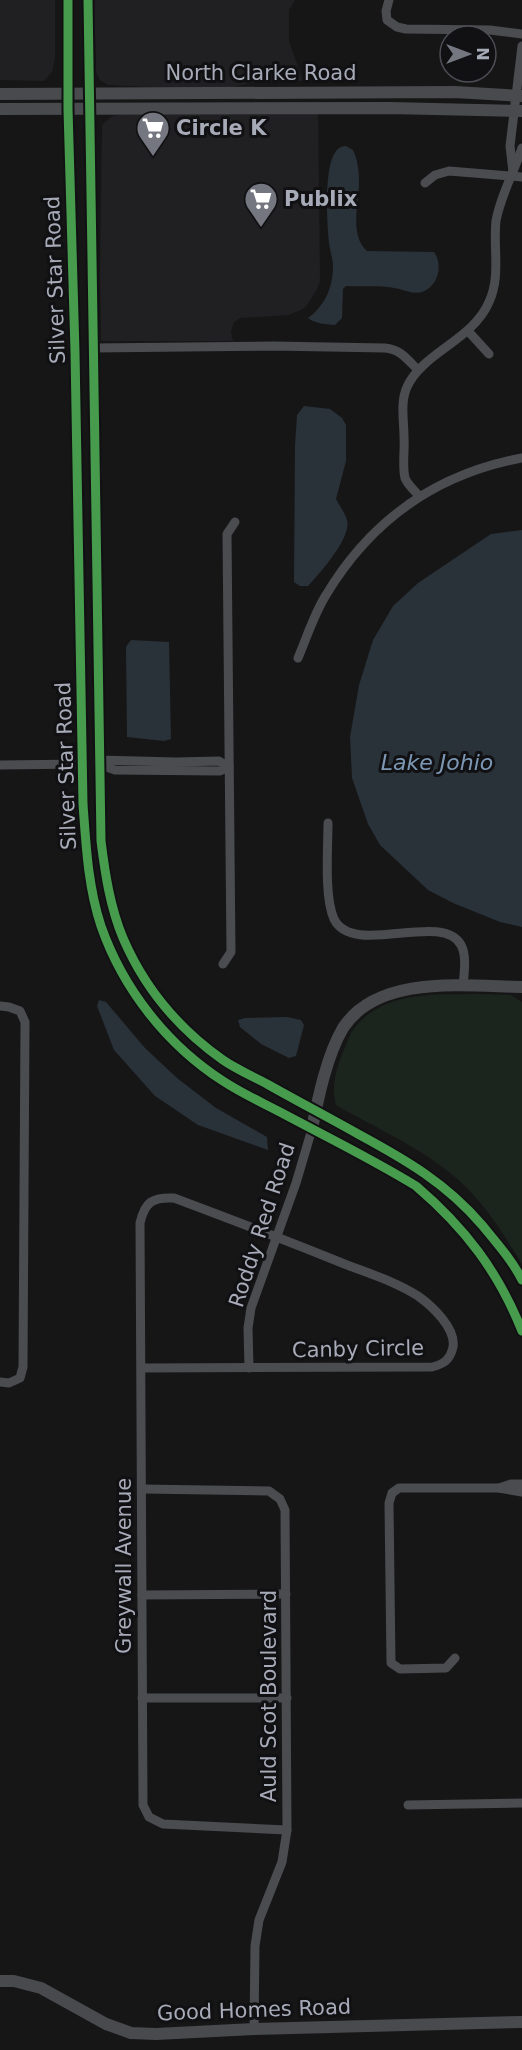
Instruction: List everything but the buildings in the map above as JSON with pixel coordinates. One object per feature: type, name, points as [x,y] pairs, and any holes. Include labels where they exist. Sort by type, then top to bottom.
[{"type":"main road","name":"Silver Star Road","points":[[68,0],[68,109],[83,804],[88,867],[101,925],[118,968],[165,1033],[194,1060],[224,1082],[416,1186],[463,1231],[489,1266],[509,1298],[522,1331]]},
{"type":"main road","name":"Silver Star Road","points":[[88,0],[98,762],[101,841],[106,882],[123,938],[143,975],[165,1008],[191,1035],[224,1060],[411,1163],[444,1186],[468,1208],[488,1232],[522,1280]]},
{"type":"main road","name":"North Clarke Road","points":[[0,94],[454,92],[519,96]]},
{"type":"main road","name":"North Clarke Road","points":[[0,109],[390,108],[518,111]]},
{"type":"main road","points":[[75,352],[82,360],[85,372],[88,483],[94,489]]},
{"type":"main road","points":[[81,658],[88,660],[89,737],[91,754],[98,762]]},
{"type":"main road","points":[[83,764],[92,775],[98,868],[106,882]]},
{"type":"main road","points":[[312,1129],[332,1052],[343,1028],[361,1008],[387,995],[413,987],[522,987]]},
{"type":"main road","name":"Good Homes Road","points":[[0,1981],[14,1981],[41,1988],[106,2024],[131,2033],[522,2022]]},
{"type":"street","points":[[389,0],[386,11],[387,20],[397,27],[490,30],[522,34]]},
{"type":"street","points":[[518,176],[510,146],[518,111],[522,46]]},
{"type":"street","points":[[419,496],[405,479],[404,401],[407,387],[418,370],[468,331],[488,306],[495,288],[496,223],[500,205],[518,176],[522,148],[510,146]]},
{"type":"street","points":[[425,183],[435,175],[449,171],[518,176]]},
{"type":"street","points":[[468,331],[489,354]]},
{"type":"street","points":[[93,348],[273,346],[395,349],[418,370]]},
{"type":"street","points":[[298,658],[324,597],[349,559],[383,524],[419,496],[462,474],[522,458]]},
{"type":"street","points":[[223,964],[231,952],[227,534],[235,522]]},
{"type":"street","points":[[98,762],[115,770],[164,766],[220,771],[229,767]]},
{"type":"street","points":[[0,765],[83,764]]},
{"type":"street","points":[[328,823],[330,903],[335,921],[346,931],[362,935],[440,932],[453,936],[462,946],[463,986]]},
{"type":"street","points":[[0,1006],[20,1011],[25,1022],[25,1034],[23,1367],[20,1378],[9,1383],[0,1382]]},
{"type":"street","name":"Roddy Red Road","points":[[249,1368],[250,1308],[296,1183],[312,1129]]},
{"type":"street","name":"Greywall Avenue","points":[[174,1198],[162,1197],[152,1200],[143,1210],[140,1223],[143,1805],[149,1817],[163,1824],[287,1830]]},
{"type":"street","name":"Canby Circle","points":[[141,1368],[432,1367],[443,1364],[450,1357],[454,1344],[451,1331],[435,1311],[418,1296],[393,1283],[276,1236],[174,1198]]},
{"type":"street","points":[[499,1488],[511,1484],[522,1484]]},
{"type":"street","points":[[455,1658],[446,1668],[400,1669],[391,1663],[389,1503],[392,1493],[399,1488],[499,1488],[522,1492]]},
{"type":"street","name":"Auld Scot Boulevard","points":[[143,1489],[268,1491],[280,1499],[285,1510],[287,1830],[282,1862],[259,1920],[255,1946],[254,2029]]},
{"type":"street","points":[[142,1595],[286,1594]]},
{"type":"street","points":[[142,1698],[287,1698]]},
{"type":"street","points":[[408,1805],[522,1803]]},
{"type":"shaded area","points":[[0,0],[55,0],[55,57],[52,72],[44,81],[0,80]]},
{"type":"shaded area","points":[[94,0],[295,0],[289,10],[289,41],[303,81],[257,82],[200,89],[108,85],[100,80],[96,72]]},
{"type":"shaded area","points":[[318,112],[320,281],[305,308],[289,315],[241,318],[234,322],[231,332],[233,341],[101,341],[102,125],[111,117],[122,113]]},
{"type":"shaded area","points":[[511,995],[522,1002],[522,1264],[489,1213],[451,1173],[420,1152],[336,1105],[334,1091],[338,1065],[353,1030],[367,1015],[381,1006],[412,997]]},
{"type":"water","points":[[346,146],[353,150],[358,166],[356,218],[361,244],[367,251],[434,252],[439,268],[432,285],[419,293],[388,287],[346,286],[343,289],[342,318],[335,325],[317,323],[308,318],[319,308],[327,295],[333,274],[327,222],[330,166],[339,148]]},
{"type":"water","points":[[304,406],[330,409],[342,418],[346,425],[346,461],[336,499],[346,517],[347,527],[345,536],[327,564],[308,586],[300,586],[294,582],[295,445],[297,415]]},
{"type":"water","name":"Lake Johio","points":[[522,530],[522,927],[500,922],[428,890],[380,845],[368,824],[352,778],[350,737],[359,685],[373,640],[393,606],[418,583],[491,534]]},
{"type":"water","points":[[131,640],[169,642],[171,739],[164,741],[127,737],[126,647]]},
{"type":"water","points":[[99,1000],[106,1002],[145,1048],[177,1078],[216,1108],[267,1137],[268,1150],[198,1125],[155,1096],[114,1050],[97,1006]]},
{"type":"water","points":[[287,1017],[301,1020],[304,1025],[296,1056],[289,1058],[261,1044],[240,1027],[238,1020],[245,1018]]},
{"type":"cycle path","points":[[68,0],[68,109],[83,804],[90,881],[101,926],[121,972],[149,1014],[183,1050],[237,1090],[416,1186],[450,1218],[478,1252],[502,1289],[522,1331]]},
{"type":"cycle path","points":[[88,0],[101,841],[118,926],[152,990],[192,1035],[228,1063],[393,1153],[440,1185],[482,1225],[509,1258],[522,1280]]},
{"type":"place","name":"Circle K","points":[[153,157]]},
{"type":"place","name":"Publix","points":[[261,228]]}]
